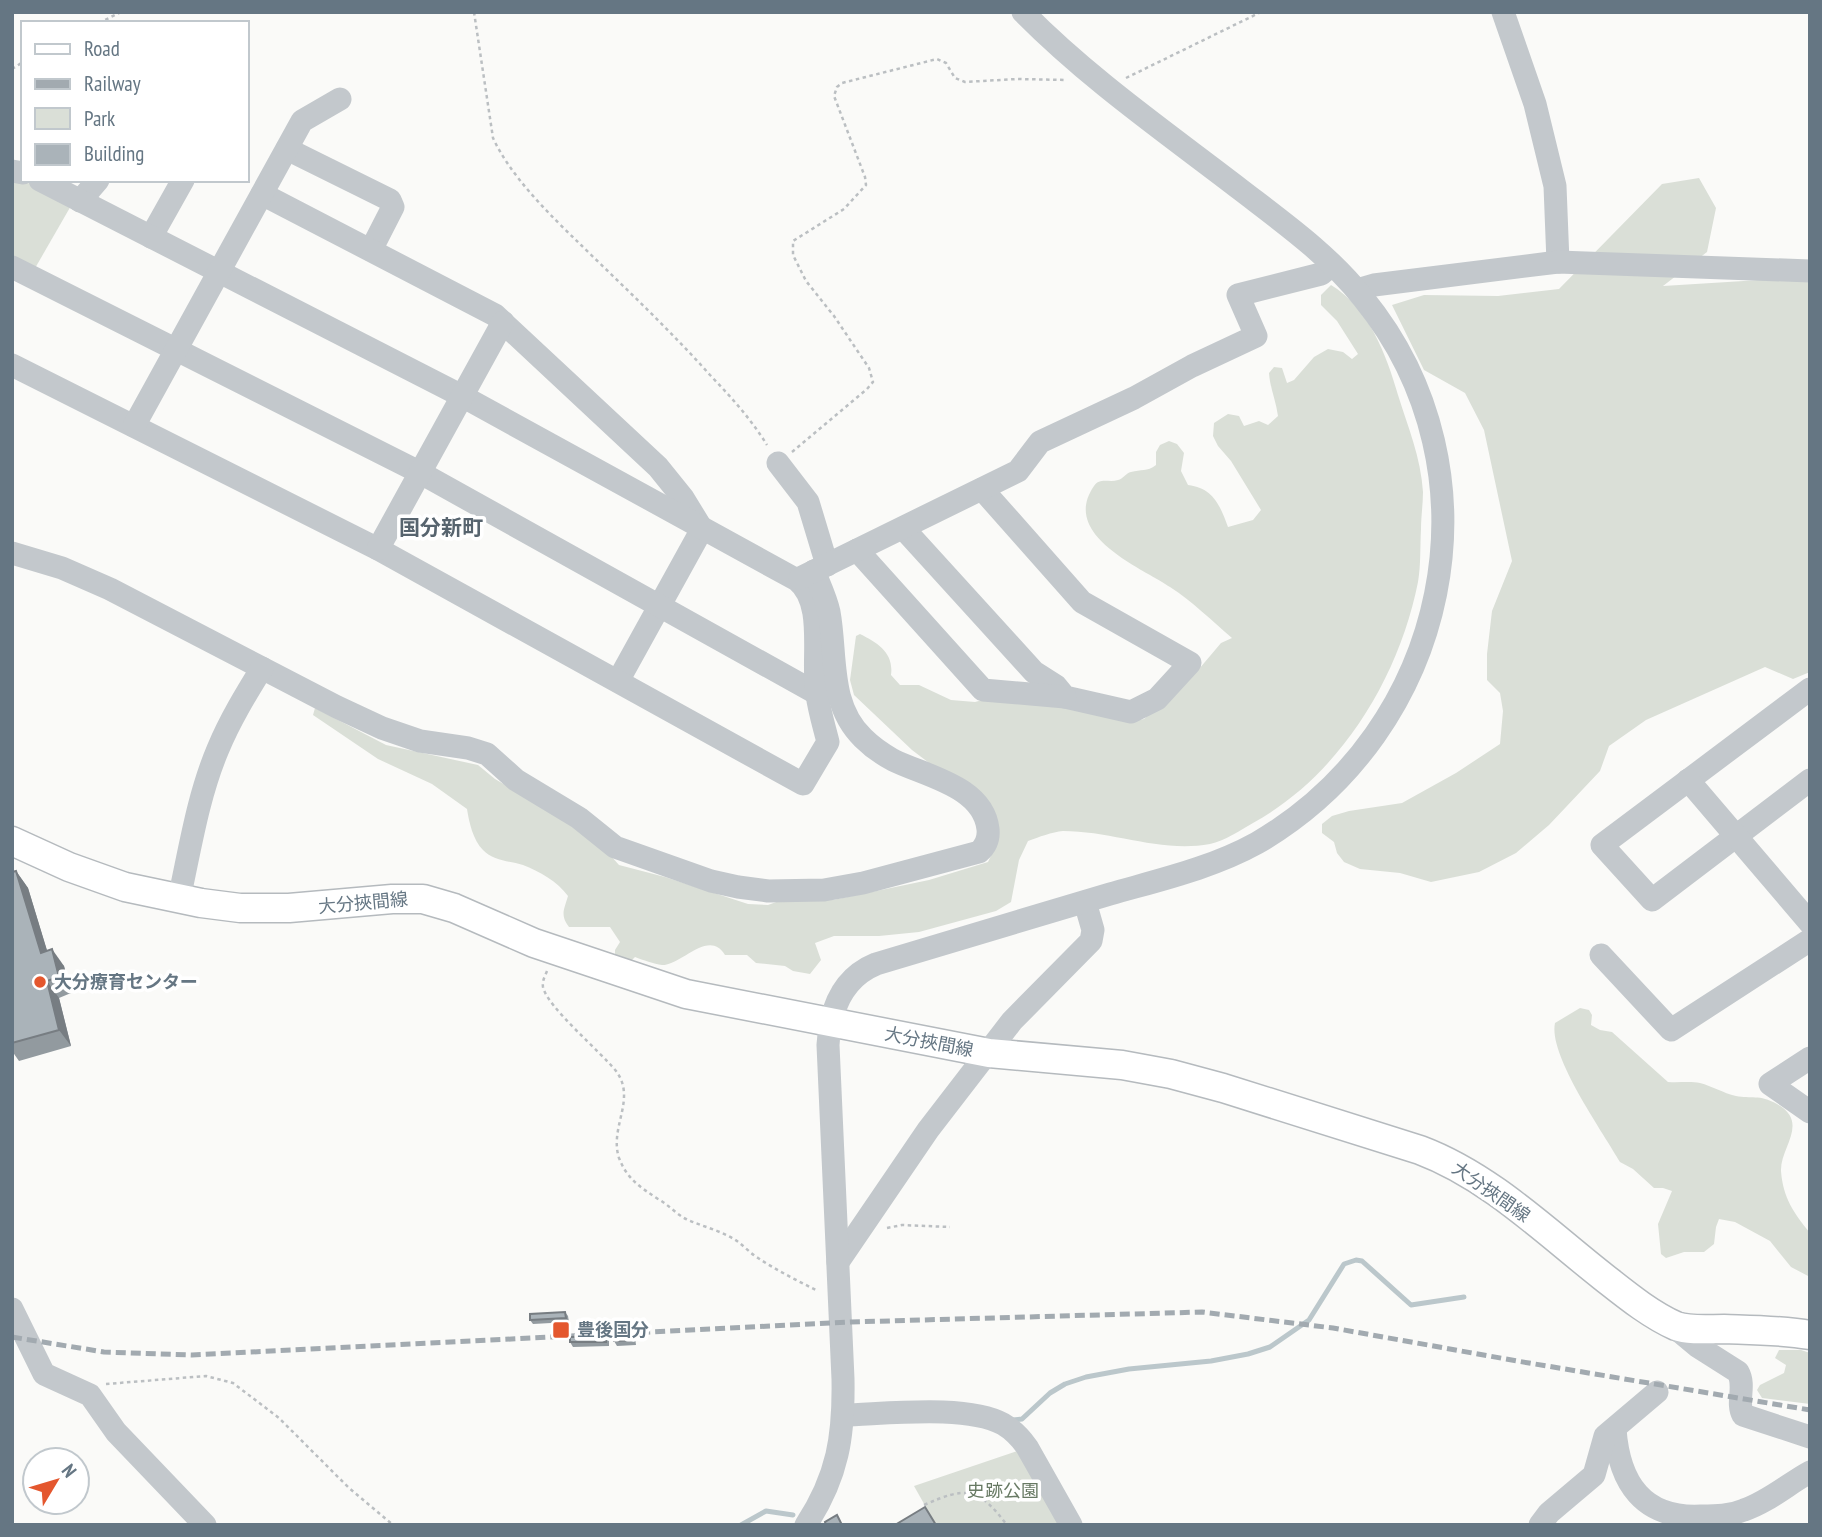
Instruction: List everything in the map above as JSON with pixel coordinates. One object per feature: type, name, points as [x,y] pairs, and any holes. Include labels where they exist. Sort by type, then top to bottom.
[{"type":"main road","name":"大分挾間線","points":[[12,841],[107,881],[179,900],[261,909],[423,899],[454,908],[555,950],[685,994],[989,1053],[1122,1065],[1171,1074],[1223,1088],[1435,1156],[1489,1187],[1653,1314],[1680,1327],[1810,1335]]},
{"type":"street","points":[[806,1525],[833,1474],[844,1415],[828,1045],[836,1005],[845,987],[867,968],[1223,859],[1281,827],[1307,807],[1351,763],[1391,708],[1413,666],[1426,631],[1439,580],[1443,534],[1441,478],[1433,437],[1414,380],[1388,331],[1357,290],[1293,230],[1100,80],[1023,12]]},
{"type":"street","points":[[1503,12],[1535,104],[1555,186],[1558,262]]},
{"type":"street","points":[[134,426],[302,121],[340,99]]},
{"type":"street","points":[[287,149],[390,200],[393,208],[371,250]]},
{"type":"street","points":[[44,182],[462,396],[702,529],[813,572]]},
{"type":"street","points":[[80,201],[96,182]]},
{"type":"street","points":[[151,237],[182,182]]},
{"type":"street","points":[[262,194],[503,321],[658,467],[684,498],[702,529]]},
{"type":"street","points":[[1357,290],[1374,285],[1558,262],[1810,271]]},
{"type":"street","points":[[12,365],[378,549],[803,784],[828,742],[816,693],[813,605],[807,588],[813,572],[1018,471],[1040,442],[1256,336],[1238,295],[1321,274],[1332,265]]},
{"type":"street","points":[[12,267],[419,472],[816,693]]},
{"type":"street","points":[[378,549],[503,321]]},
{"type":"street","points":[[12,553],[62,568],[110,589],[337,707],[391,732],[420,741],[468,748],[486,754],[495,759],[516,780],[579,818],[615,846],[725,885],[768,891],[824,890],[879,879],[979,852],[987,842],[988,825],[975,800],[952,786],[880,752],[862,737],[848,720],[839,696],[829,612],[813,572],[807,502],[778,463]]},
{"type":"street","points":[[857,550],[983,690],[1065,697],[1131,712],[1157,699],[1190,663],[1082,602],[982,489]]},
{"type":"street","points":[[903,527],[1034,672],[1056,686],[1065,697]]},
{"type":"street","points":[[618,681],[702,529]]},
{"type":"street","points":[[179,900],[212,765],[233,718],[262,668]]},
{"type":"street","points":[[1810,689],[1602,845],[1652,900],[1810,780]]},
{"type":"street","points":[[1688,780],[1810,923]]},
{"type":"street","points":[[838,1262],[928,1130],[1012,1021],[1091,941],[1093,930],[1085,902]]},
{"type":"street","points":[[1601,955],[1671,1030],[1810,940]]},
{"type":"street","points":[[1810,1058],[1770,1084],[1810,1112]]},
{"type":"street","points":[[12,1309],[40,1369],[49,1377],[90,1395],[116,1432],[205,1525]]},
{"type":"street","points":[[1680,1327],[1679,1331],[1691,1342],[1738,1372],[1742,1380],[1740,1407],[1743,1415],[1810,1437]]},
{"type":"street","points":[[1540,1525],[1549,1513],[1594,1475],[1602,1440],[1657,1392]]},
{"type":"street","points":[[844,1415],[952,1413],[980,1416],[1003,1424],[1027,1447],[1071,1525]]},
{"type":"street","points":[[1615,1429],[1621,1468],[1631,1486],[1647,1503],[1672,1514],[1687,1517],[1737,1513],[1757,1505],[1810,1472]]},
{"type":"path","points":[[103,21],[121,12]]},
{"type":"path","points":[[474,12],[493,138],[497,147],[551,215],[651,312],[732,397],[778,463],[873,382],[869,368],[834,316],[806,281],[792,249],[793,241],[844,209],[866,185],[834,96],[837,86],[937,59],[946,63],[954,78],[965,82],[1125,78],[1261,12]]},
{"type":"path","points":[[555,950],[544,977],[543,987],[558,1010],[621,1079],[625,1095],[617,1149],[624,1170],[631,1180],[685,1218],[736,1240],[756,1256],[819,1291]]},
{"type":"path","points":[[863,1225],[880,1228],[902,1225],[950,1227]]},
{"type":"path","points":[[75,1387],[206,1376],[233,1383],[272,1411],[349,1488],[393,1525]]},
{"type":"path","points":[[924,1505],[947,1495],[967,1492],[982,1496],[1007,1525]]},
{"type":"green space","points":[[1699,178],[1716,208],[1707,252],[1663,286],[1810,277],[1810,672],[1793,679],[1765,667],[1646,720],[1609,746],[1600,771],[1549,825],[1516,853],[1479,872],[1431,882],[1400,873],[1360,869],[1344,862],[1337,853],[1334,842],[1322,833],[1322,824],[1332,816],[1349,811],[1402,803],[1456,773],[1500,744],[1503,711],[1500,693],[1487,680],[1487,654],[1492,611],[1512,561],[1484,430],[1465,393],[1424,370],[1392,305],[1424,295],[1498,296],[1559,289],[1662,184]]},
{"type":"green space","points":[[12,179],[20,179],[21,182],[72,204],[34,270],[12,260]]},
{"type":"green space","points":[[1331,285],[1356,306],[1382,348],[1414,443],[1423,492],[1418,582],[1409,618],[1380,688],[1338,751],[1313,779],[1284,803],[1221,840],[1210,844],[1173,846],[1082,832],[1063,831],[1046,835],[1028,841],[1019,860],[1011,902],[996,911],[919,932],[879,936],[834,936],[815,943],[821,960],[810,974],[793,971],[785,966],[756,963],[747,955],[725,955],[719,948],[711,945],[662,965],[635,957],[628,964],[615,958],[615,950],[620,942],[610,927],[569,927],[564,916],[568,896],[554,882],[529,867],[487,854],[474,836],[467,809],[432,784],[378,759],[313,715],[315,708],[386,745],[478,765],[495,779],[595,838],[619,865],[748,904],[833,900],[929,880],[988,862],[998,841],[941,772],[912,750],[854,695],[850,680],[856,636],[860,634],[883,650],[890,661],[891,675],[900,685],[919,685],[951,700],[975,702],[994,697],[1031,700],[1129,722],[1144,719],[1199,669],[1221,643],[1232,638],[1178,593],[1108,547],[1095,534],[1087,520],[1086,504],[1094,486],[1099,482],[1118,480],[1129,473],[1147,470],[1156,465],[1156,452],[1160,445],[1169,441],[1177,444],[1184,453],[1181,471],[1188,485],[1210,494],[1228,527],[1253,520],[1261,510],[1231,461],[1218,446],[1213,436],[1214,423],[1228,414],[1239,416],[1244,426],[1259,421],[1268,425],[1278,416],[1269,373],[1274,367],[1282,368],[1287,383],[1294,380],[1314,357],[1328,349],[1343,352],[1352,359],[1358,354],[1337,321],[1321,305],[1321,295]]},
{"type":"green space","points":[[1580,1008],[1589,1010],[1592,1015],[1591,1025],[1612,1032],[1668,1082],[1700,1083],[1736,1096],[1765,1099],[1787,1111],[1793,1127],[1782,1162],[1782,1181],[1790,1205],[1810,1233],[1810,1277],[1791,1267],[1770,1241],[1735,1222],[1719,1219],[1714,1244],[1704,1252],[1684,1252],[1666,1258],[1661,1254],[1658,1224],[1672,1191],[1654,1188],[1633,1169],[1620,1162],[1578,1093],[1560,1054],[1555,1037],[1555,1023]]},
{"type":"green space","points":[[1779,1350],[1801,1350],[1810,1353],[1810,1404],[1762,1398],[1757,1390],[1760,1385],[1784,1373],[1786,1365],[1775,1358]]},
{"type":"green space","name":"史跡公園","points":[[1020,1450],[1061,1525],[936,1525],[914,1486]]},
{"type":"building","name":"大分療育センター","points":[[16,871],[41,953],[52,949],[59,977],[47,981],[59,1030],[12,1043],[12,872]]},
{"type":"building","points":[[565,1312],[566,1318],[530,1320],[530,1314]]},
{"type":"building","points":[[632,1333],[633,1340],[614,1341],[614,1334]]},
{"type":"building","points":[[606,1336],[606,1342],[570,1342],[570,1337]]},
{"type":"building","points":[[925,1507],[936,1525],[895,1525]]},
{"type":"building","points":[[837,1515],[842,1525],[826,1525],[825,1522]]},
{"type":"waterway","points":[[1013,1420],[1022,1419],[1050,1393],[1065,1384],[1086,1377],[1129,1369],[1211,1361],[1270,1347],[1309,1320],[1344,1264],[1356,1260],[1362,1261],[1411,1305],[1464,1297]]},
{"type":"waterway","points":[[741,1525],[766,1511],[793,1515]]},
{"type":"railway","points":[[12,1337],[104,1352],[192,1355],[851,1322],[1202,1312],[1333,1328],[1810,1410]]},
{"type":"place","name":"大分療育センター","points":[[40,982]]},
{"type":"place","name":"豊後国分","points":[[561,1330]]},
{"type":"district","name":"国分新町","points":[[441,528]]}]
